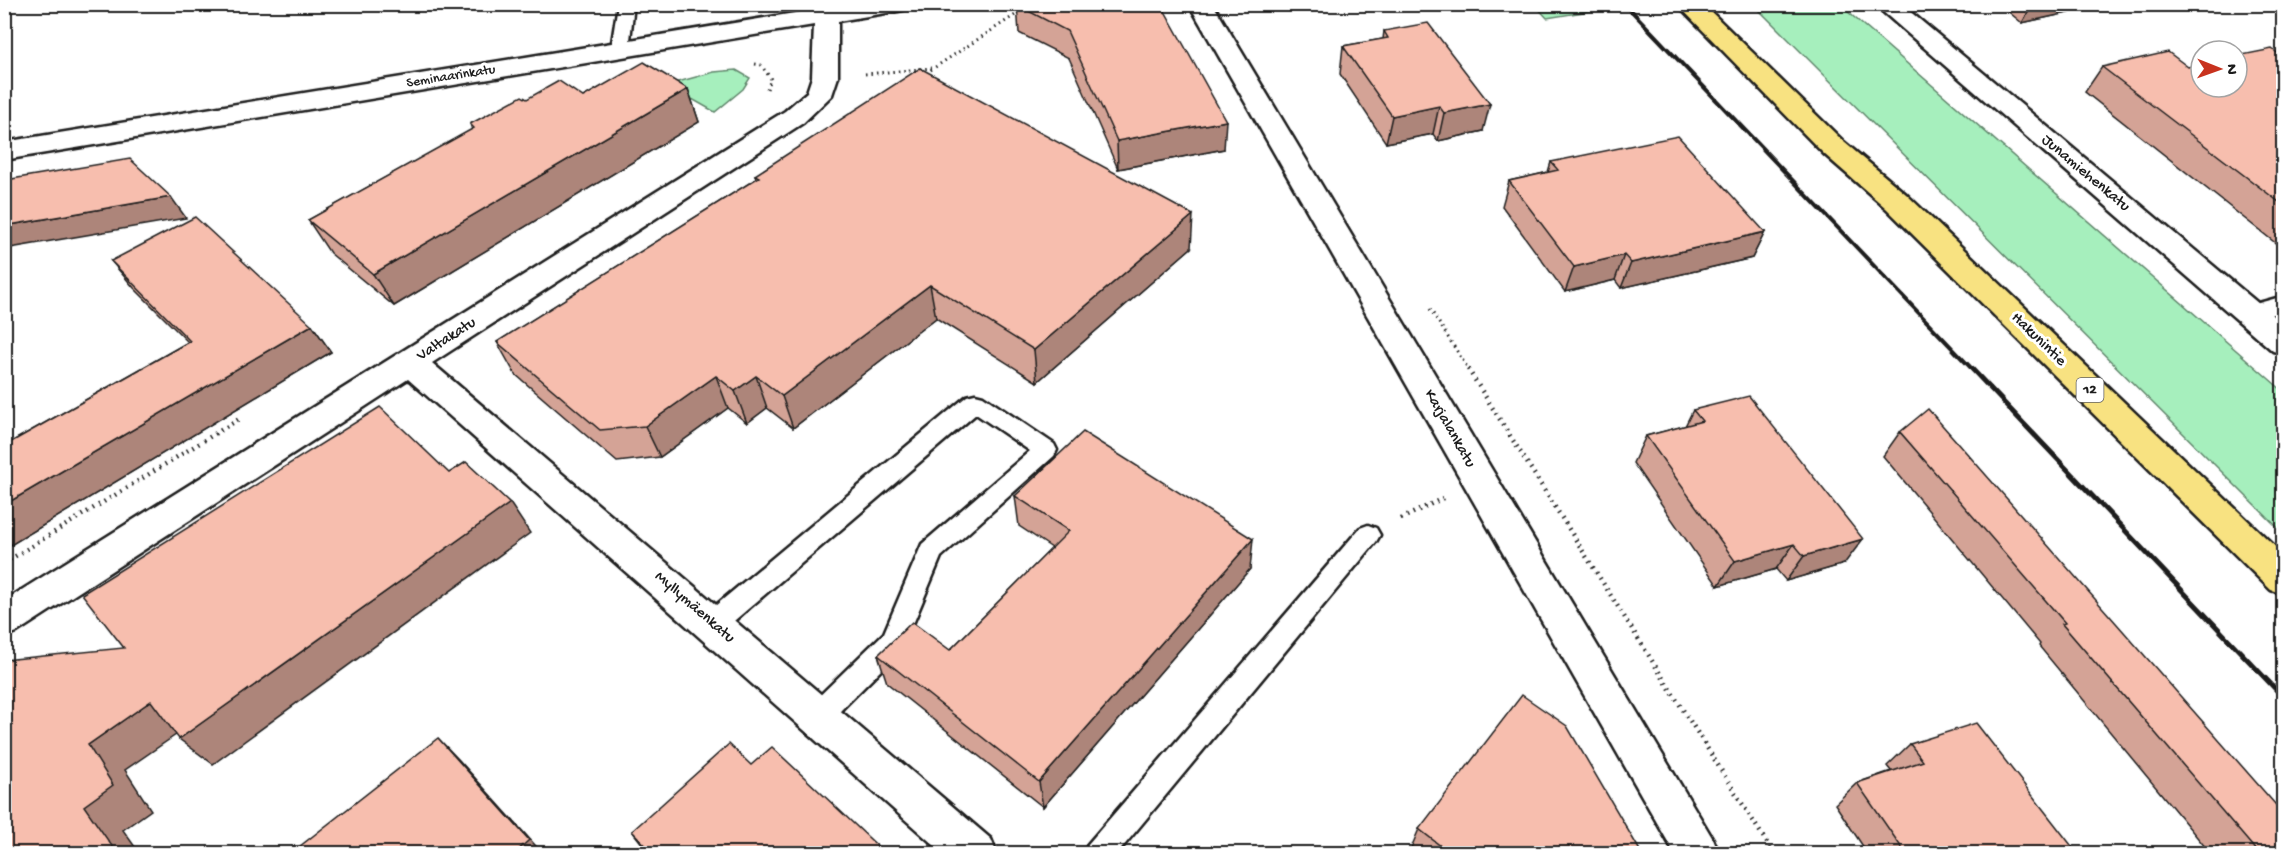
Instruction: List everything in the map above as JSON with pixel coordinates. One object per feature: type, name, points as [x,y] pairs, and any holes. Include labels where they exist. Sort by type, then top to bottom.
[{"type":"highway","name":"Hakunintie","points":[[1689,4],[1834,148],[1896,201],[2283,579]]},
{"type":"highway","name":"Hakunintie","points":[[1721,4],[1854,145],[1896,201]]},
{"type":"street","name":"Seminaarinkatu","points":[[4,151],[620,49],[826,18],[898,4]]},
{"type":"street","name":"Karjalankatu","points":[[1201,4],[1698,854]]},
{"type":"street","name":"Junamiehenkatu","points":[[1886,4],[2283,343]]},
{"type":"street","name":"Valtakatu","points":[[4,621],[794,117],[819,95],[825,77],[826,18]]},
{"type":"street","name":"Myllymäenkatu","points":[[411,363],[976,854]]},
{"type":"lane","points":[[620,49],[626,4]]},
{"type":"lane","points":[[2248,313],[2283,303]]},
{"type":"lane","points":[[712,624],[975,402],[1046,450],[931,551],[894,640],[817,716]]},
{"type":"lane","points":[[1098,854],[1368,536]]},
{"type":"path","points":[[1428,306],[1774,854]]},
{"type":"path","points":[[1368,536],[1449,494],[1481,486]]},
{"type":"green space","points":[[1535,5],[1591,5],[1596,10],[1547,18]]},
{"type":"green space","points":[[1754,5],[1840,5],[2283,391],[2283,533]]},
{"type":"green space","points":[[736,70],[750,78],[743,89],[715,112],[667,85],[714,72]]},
{"type":"building","points":[[1018,4],[1161,4],[1226,121],[1117,141],[1067,31]]},
{"type":"building","points":[[1428,23],[1490,104],[1444,113],[1439,106],[1392,116],[1343,46],[1388,38],[1384,31]]},
{"type":"building","points":[[2272,49],[2283,57],[2283,205],[2102,67],[2168,52],[2189,67],[2189,99],[2249,99],[2249,54]]},
{"type":"building","points":[[644,62],[688,89],[373,274],[308,220],[474,128],[470,124],[522,96],[527,99],[559,81],[583,97]]},
{"type":"building","points":[[920,68],[1193,215],[1034,350],[930,285],[782,396],[756,376],[735,391],[716,376],[645,426],[600,430],[497,342],[759,177],[755,175]]},
{"type":"building","points":[[1678,136],[1765,232],[1631,263],[1624,255],[1574,267],[1509,181],[1558,170],[1551,162]]},
{"type":"building","points":[[130,159],[171,197],[4,226],[4,184],[6,180]]},
{"type":"building","points":[[195,217],[312,325],[4,505],[4,446],[190,341],[111,261]]},
{"type":"building","points":[[1749,396],[1863,539],[1804,556],[1794,544],[1735,561],[1646,436],[1702,421],[1693,410]]},
{"type":"building","points":[[380,407],[449,473],[466,462],[510,503],[179,739],[151,701],[88,745],[113,785],[84,806],[114,849],[108,854],[4,854],[4,660],[124,648],[82,594]]},
{"type":"building","points":[[1928,409],[2283,813],[2283,854],[2259,854],[2062,624],[2065,623],[1900,432]]},
{"type":"building","points":[[1083,432],[1253,539],[1039,782],[878,655],[912,622],[950,650],[1069,531],[1015,496]]},
{"type":"building","points":[[1522,695],[1567,726],[1642,854],[1451,854],[1419,829]]},
{"type":"building","points":[[1976,723],[2078,854],[1906,854],[1857,783],[1923,761],[1910,744]]},
{"type":"building","points":[[438,738],[529,840],[514,854],[290,854]]},
{"type":"building","points":[[729,744],[751,765],[772,747],[886,854],[654,854],[632,831]]},
{"type":"railway","points":[[1625,4],[1973,370]]},
{"type":"railway","points":[[1972,369],[2284,698]]}]
